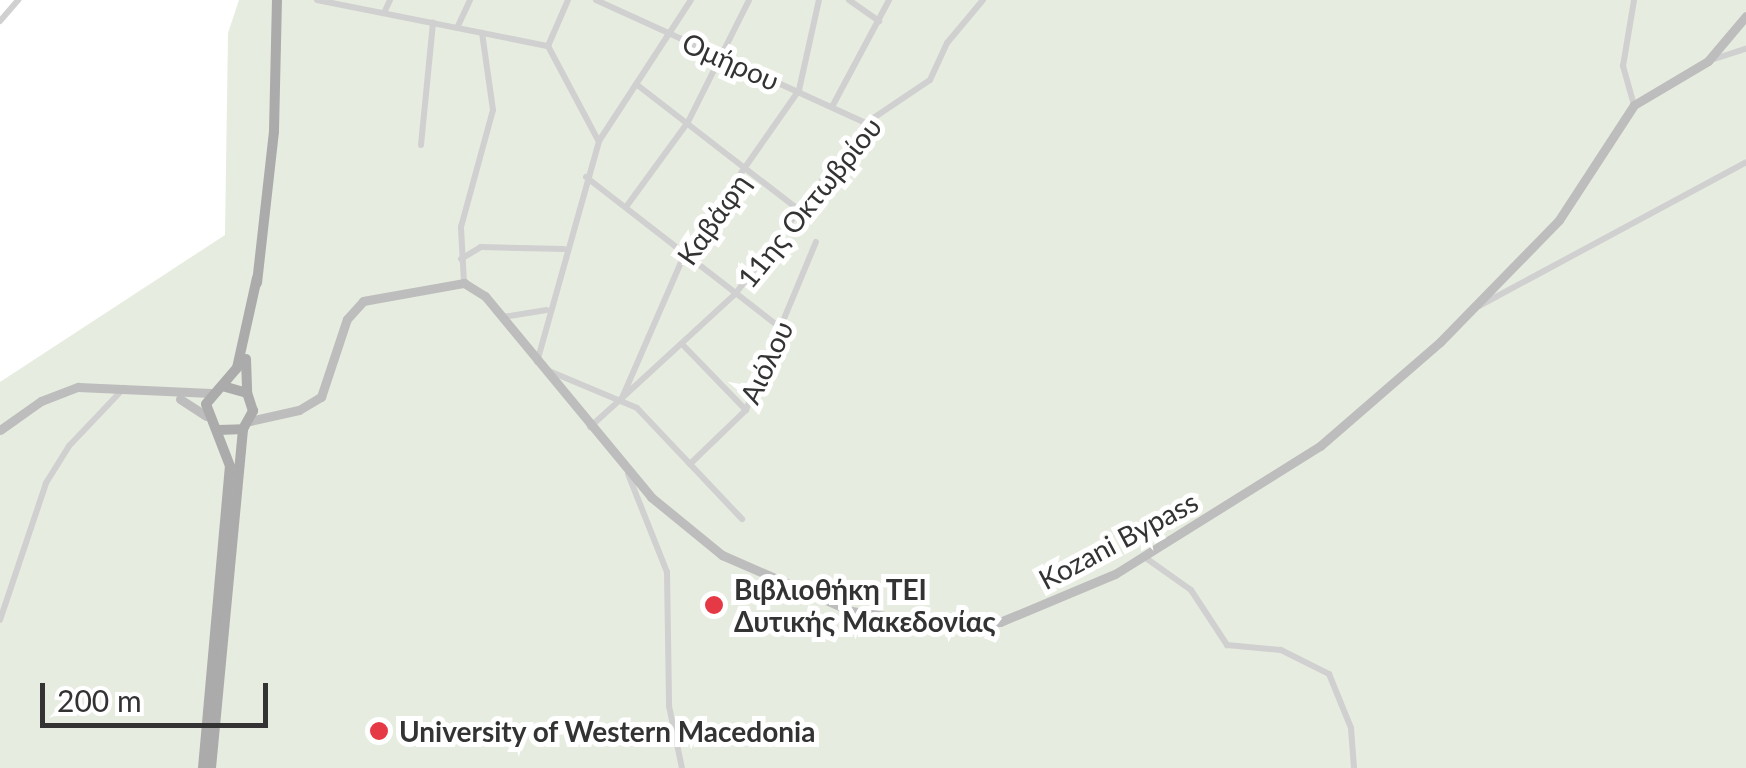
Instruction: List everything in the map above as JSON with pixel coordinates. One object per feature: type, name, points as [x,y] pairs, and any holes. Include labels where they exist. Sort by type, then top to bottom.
[{"type":"main road","points":[[212,768],[268,190],[274,2]]},
{"type":"main road","name":"Kozani Bypass","points":[[464,284],[503,317],[538,366],[628,473],[722,555],[822,602],[872,616],[967,626],[1000,622],[1143,556],[1320,446],[1469,311],[1560,220],[1634,105],[1708,61],[1746,16]]},
{"type":"main road","points":[[206,416],[216,390],[240,361],[257,278]]},
{"type":"main road","points":[[216,429],[246,425],[274,412],[299,410],[321,397],[333,376],[347,319],[363,301],[464,284]]},
{"type":"main road","points":[[0,430],[66,390],[124,387],[172,396],[216,390],[249,396],[274,412]]},
{"type":"main road","points":[[172,396],[206,416],[228,450],[230,477],[203,768]]},
{"type":"street","points":[[0,21],[18,0]]},
{"type":"street","points":[[318,0],[548,46]]},
{"type":"street","points":[[384,13],[390,0]]},
{"type":"street","points":[[458,28],[470,0]]},
{"type":"street","points":[[548,46],[568,0]]},
{"type":"street","name":"Ομήρου","points":[[596,0],[866,122]]},
{"type":"street","points":[[691,0],[599,141],[547,309],[538,366],[622,398],[742,519]]},
{"type":"street","points":[[626,207],[688,122],[724,58],[749,0]]},
{"type":"street","name":"Καβάφη","points":[[590,428],[622,398],[685,253],[799,90],[819,0]]},
{"type":"street","points":[[849,0],[879,21]]},
{"type":"street","points":[[833,104],[889,0]]},
{"type":"street","name":"11ης Οκτωβρίου","points":[[622,398],[736,293],[866,122],[930,80],[947,44],[983,0]]},
{"type":"street","points":[[1634,0],[1623,58],[1634,105]]},
{"type":"street","points":[[421,146],[433,23]]},
{"type":"street","points":[[464,284],[460,260],[468,188],[493,110],[482,33]]},
{"type":"street","points":[[548,46],[599,141]]},
{"type":"street","points":[[1708,61],[1746,49]]},
{"type":"street","points":[[636,84],[799,210]]},
{"type":"street","points":[[1469,311],[1573,260],[1746,162]]},
{"type":"street","points":[[586,177],[783,330]]},
{"type":"street","name":"Αιόλου","points":[[690,464],[746,410],[783,330],[816,242]]},
{"type":"street","points":[[460,260],[481,248],[564,249]]},
{"type":"street","points":[[503,317],[547,309]]},
{"type":"street","points":[[682,344],[746,410]]},
{"type":"street","points":[[0,620],[46,483],[70,446],[124,387]]},
{"type":"street","points":[[628,473],[667,572],[669,706],[682,768]]},
{"type":"street","points":[[1143,556],[1192,590],[1227,646],[1281,650],[1329,674],[1351,728],[1354,768]]},
{"type":"shaded area","points":[[239,0],[1746,0],[1746,768],[0,768],[0,382],[225,235],[228,33]]},
{"type":"place","name":"Βιβλιοθήκη ΤΕΙ Δυτικής Μακεδονίας","points":[[714,605]]},
{"type":"place","name":"University of Western Macedonia","points":[[379,731]]}]
